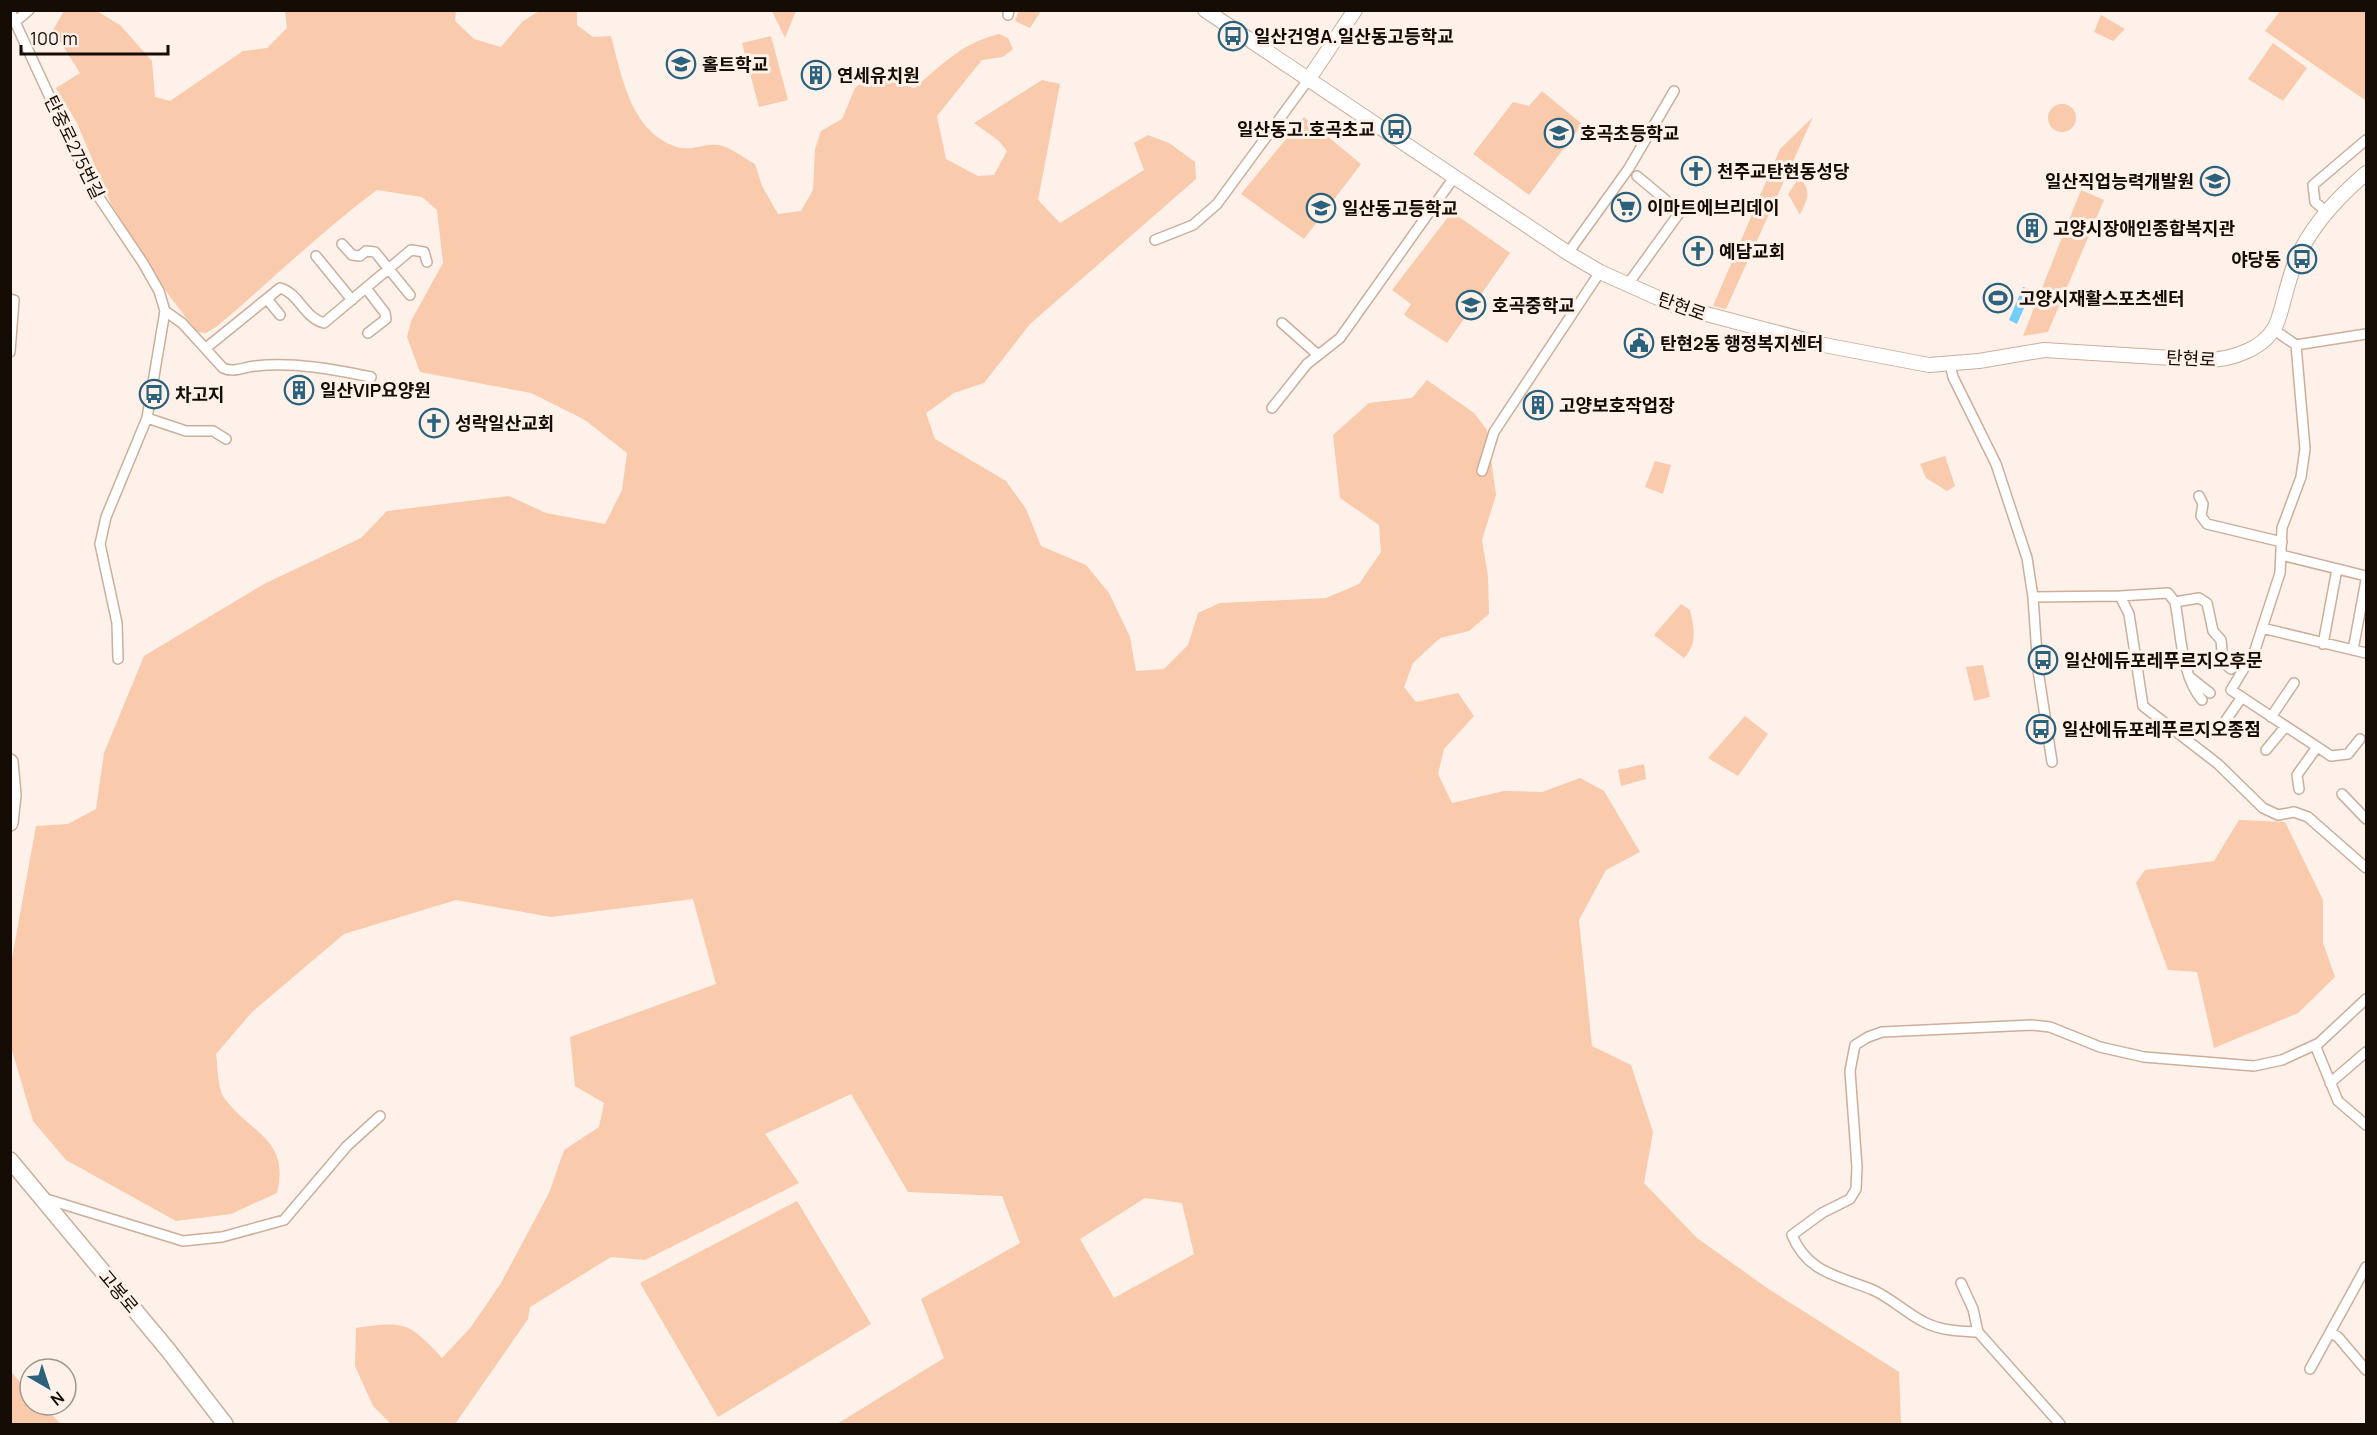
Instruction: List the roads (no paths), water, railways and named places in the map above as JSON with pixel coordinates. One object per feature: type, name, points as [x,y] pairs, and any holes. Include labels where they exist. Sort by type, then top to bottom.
[{"type":"main road","name":"탄현로","points":[[1205,10],[1568,253],[1600,272],[1676,306],[1809,342],[1909,362],[1950,364],[2044,350],[2224,360],[2239,356],[2273,329]]},
{"type":"main road","points":[[1308,80],[1355,10]]},
{"type":"main road","points":[[2273,329],[2285,287],[2300,250],[2327,212],[2367,173]]},
{"type":"main road","points":[[10,762],[13,795],[10,823]]},
{"type":"main road","name":"고봉로","points":[[10,1160],[168,1350],[214,1407],[225,1425]]},
{"type":"street","points":[[15,22],[29,10]]},
{"type":"street","name":"탄중로275번길","points":[[10,11],[79,155],[90,184],[143,263],[159,291],[165,311]]},
{"type":"street","points":[[1155,240],[1193,225],[1217,204],[1308,80]]},
{"type":"street","points":[[1568,253],[1629,168],[1674,91]]},
{"type":"street","points":[[2327,212],[2315,201],[2313,185],[2367,140]]},
{"type":"street","points":[[1272,408],[1307,364],[1340,338],[1455,176]]},
{"type":"street","points":[[1637,176],[1680,212]]},
{"type":"street","points":[[1628,284],[1680,212],[1694,207],[1711,208]]},
{"type":"street","points":[[342,244],[352,255],[360,256],[366,251],[375,252],[410,295]]},
{"type":"street","points":[[206,348],[280,288],[288,290],[315,321],[324,323],[411,250],[424,252],[428,262]]},
{"type":"street","points":[[316,256],[352,300]]},
{"type":"street","points":[[1482,471],[1494,432],[1600,272]]},
{"type":"street","points":[[366,288],[385,313],[386,319],[368,333]]},
{"type":"street","points":[[267,298],[280,315]]},
{"type":"street","points":[[10,299],[14,300],[10,352]]},
{"type":"street","points":[[118,659],[117,623],[100,544],[106,517],[147,418],[165,311],[182,323],[223,368],[230,371],[253,366],[305,364],[372,377]]},
{"type":"street","points":[[1282,323],[1318,355]]},
{"type":"street","points":[[2273,329],[2296,345],[2367,334]]},
{"type":"street","points":[[2296,345],[2305,449],[2301,477],[2282,528],[2280,573],[2255,650],[2231,690],[2331,756],[2348,754],[2360,739]]},
{"type":"street","points":[[1950,364],[1953,377],[1996,464],[2026,558],[2033,597],[2038,670],[2052,762]]},
{"type":"street","points":[[147,418],[186,431],[213,431],[226,439]]},
{"type":"street","points":[[2199,496],[2203,504],[2201,516],[2207,524],[2282,542]]},
{"type":"street","points":[[2281,555],[2367,578],[2353,650]]},
{"type":"street","points":[[2323,644],[2337,569]]},
{"type":"street","points":[[2033,597],[2168,593],[2175,602],[2189,676],[2194,690],[2206,696]]},
{"type":"street","points":[[2120,596],[2129,614],[2143,706],[2218,765],[2263,808],[2278,815],[2294,812],[2308,817],[2367,868]]},
{"type":"street","points":[[2175,602],[2199,598],[2207,603],[2213,631],[2221,640],[2223,662],[2231,669]]},
{"type":"street","points":[[2262,628],[2367,653]]},
{"type":"street","points":[[2271,717],[2294,683]]},
{"type":"street","points":[[2226,720],[2242,697]]},
{"type":"street","points":[[2266,750],[2285,726]]},
{"type":"street","points":[[2299,789],[2297,775],[2317,747]]},
{"type":"street","points":[[2342,794],[2367,819]]},
{"type":"street","points":[[1978,1332],[1950,1331],[1925,1323],[1875,1291],[1822,1273],[1792,1235],[1822,1213],[1850,1199],[1856,1189],[1857,1167],[1850,1071],[1855,1045],[1868,1036],[1882,1032],[2032,1025],[2050,1027],[2100,1047],[2144,1057],[2188,1063],[2228,1062],[2254,1066],[2282,1060],[2315,1045],[2367,999]]},
{"type":"street","points":[[2315,1045],[2338,1101],[2367,1125]]},
{"type":"street","points":[[2331,1083],[2367,1052]]},
{"type":"street","points":[[38,1196],[183,1241],[222,1237],[284,1220],[347,1146],[380,1116]]},
{"type":"street","points":[[2310,1369],[2367,1267]]},
{"type":"street","points":[[1960,1283],[1973,1309],[1978,1332],[2060,1425]]},
{"type":"street","points":[[2331,1333],[2338,1337],[2367,1370]]},
{"type":"water","points":[[2023,287],[2032,290],[2017,324],[2009,320]]},
{"type":"place","name":"일산건영A.일산동고등학교","points":[[1233,36]]},
{"type":"place","name":"홀트학교","points":[[681,64]]},
{"type":"place","name":"연세유치원","points":[[816,75]]},
{"type":"place","name":"일산동고.호곡초교","points":[[1396,129]]},
{"type":"place","name":"호곡초등학교","points":[[1559,133]]},
{"type":"place","name":"천주교탄현동성당","points":[[1696,171]]},
{"type":"place","name":"일산직업능력개발원","points":[[2215,181]]},
{"type":"place","name":"이마트에브리데이","points":[[1626,207]]},
{"type":"place","name":"일산동고등학교","points":[[1321,208]]},
{"type":"place","name":"고양시장애인종합복지관","points":[[2032,228]]},
{"type":"place","name":"예담교회","points":[[1698,251]]},
{"type":"place","name":"야당동","points":[[2302,259]]},
{"type":"place","name":"고양시재활스포츠센터","points":[[1998,298]]},
{"type":"place","name":"호곡중학교","points":[[1471,305]]},
{"type":"place","name":"탄현2동 행정복지센터","points":[[1639,343]]},
{"type":"place","name":"일산VIP요양원","points":[[299,390]]},
{"type":"place","name":"차고지","points":[[154,394]]},
{"type":"place","name":"고양보호작업장","points":[[1538,405]]},
{"type":"place","name":"성락일산교회","points":[[434,423]]},
{"type":"place","name":"일산에듀포레푸르지오후문","points":[[2043,660]]},
{"type":"place","name":"일산에듀포레푸르지오종점","points":[[2041,729]]}]
